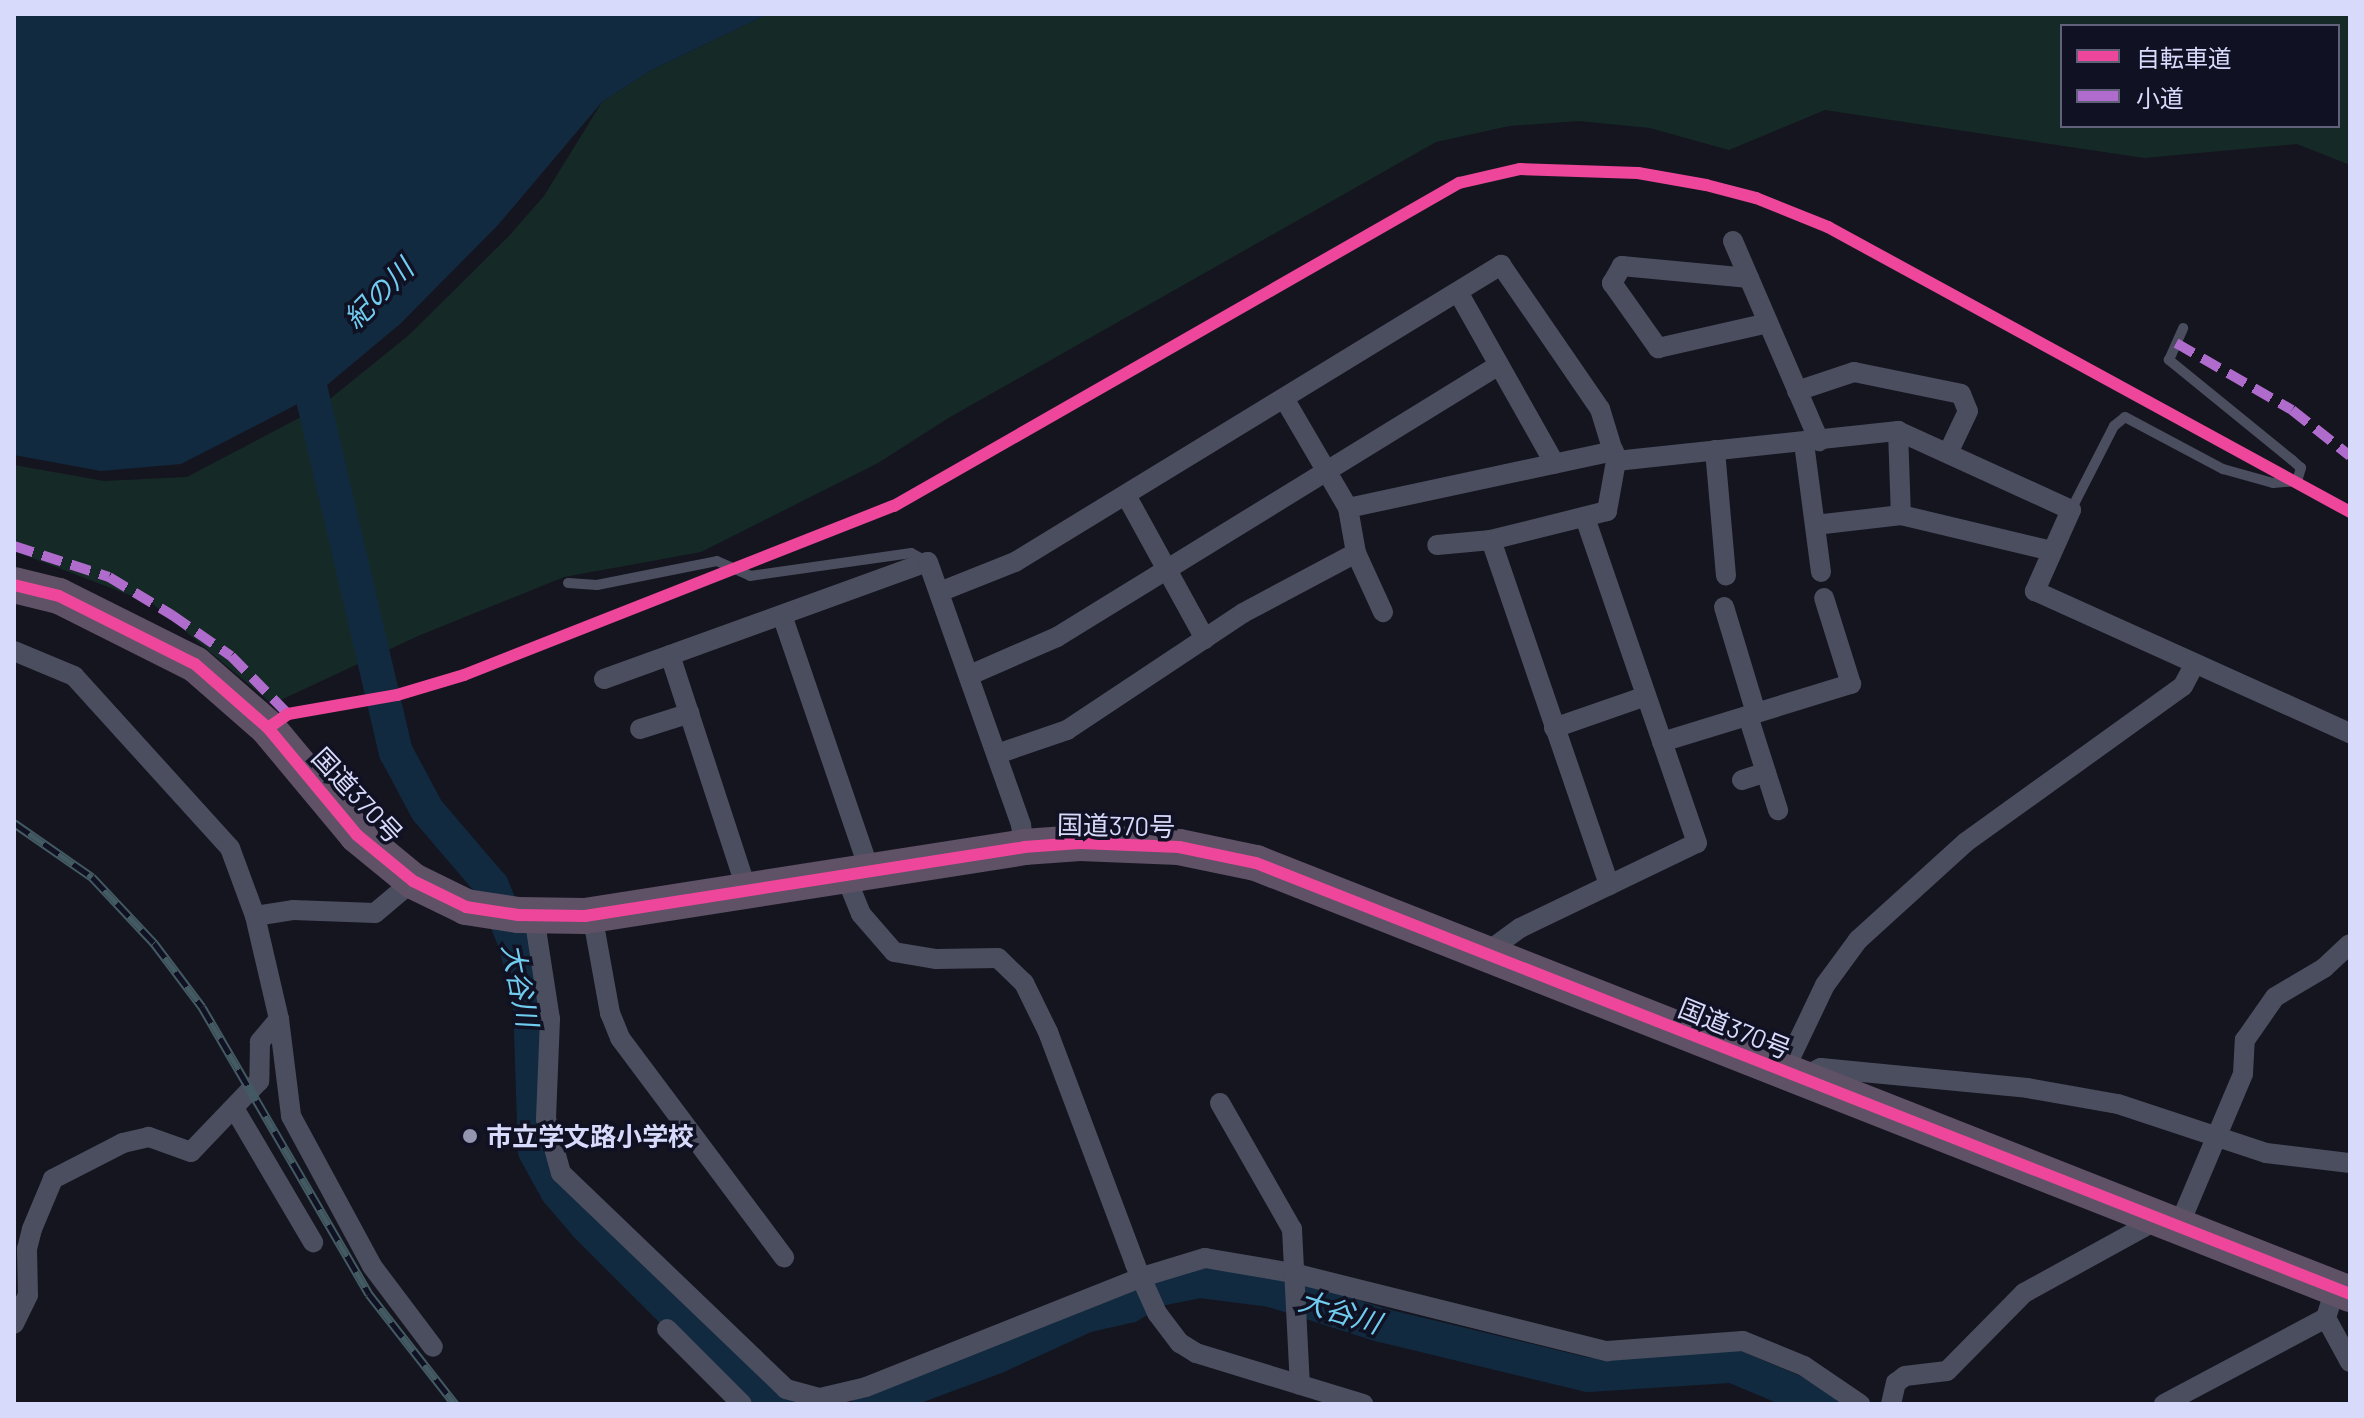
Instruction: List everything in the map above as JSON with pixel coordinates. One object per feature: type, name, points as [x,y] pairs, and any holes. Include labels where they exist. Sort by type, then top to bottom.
[{"type":"highway","name":"国道370号","points":[[14,585],[59,596],[195,664],[268,728],[357,835],[413,881],[466,907],[526,916],[592,914],[748,893],[1024,847],[1080,843],[1179,847],[1256,863],[2166,1218],[2337,1300]]},
{"type":"street","points":[[1733,241],[1797,391],[1811,442],[1821,572]]},
{"type":"street","points":[[942,591],[1015,562],[1127,497],[1501,265],[1600,409],[1615,456],[1607,511],[1491,540],[1437,545]]},
{"type":"street","points":[[1749,278],[1622,266],[1612,283],[1658,348],[1768,323]]},
{"type":"street","points":[[1458,292],[1555,464]]},
{"type":"street","points":[[970,675],[1057,637],[1165,567],[1499,365]]},
{"type":"street","points":[[1797,391],[1854,372],[1961,394],[1968,411],[1949,451]]},
{"type":"street","points":[[1285,400],[1348,508],[1356,553],[1383,612]]},
{"type":"street","points":[[1348,508],[1555,464],[1615,456],[1811,442],[1898,431],[1949,451],[2071,510],[2035,591],[2350,733]]},
{"type":"street","points":[[1898,431],[1901,515]]},
{"type":"street","points":[[1715,450],[1726,576]]},
{"type":"street","points":[[1127,497],[1205,639]]},
{"type":"street","points":[[1815,525],[1901,515],[2052,551]]},
{"type":"street","points":[[1487,952],[1520,928],[1697,843],[1585,517]]},
{"type":"street","points":[[1491,540],[1609,885]]},
{"type":"street","points":[[997,754],[1067,730],[1205,639],[1356,553]]},
{"type":"street","points":[[604,679],[928,562],[942,591],[997,754],[1024,847]]},
{"type":"street","points":[[1662,742],[1851,684],[1824,598]]},
{"type":"street","points":[[1724,607],[1778,810]]},
{"type":"street","points":[[782,615],[858,874],[861,914],[894,952],[936,959],[998,958],[1024,983],[1048,1032],[1150,1297],[1168,1331],[1196,1353],[1363,1404]]},
{"type":"street","points":[[14,651],[74,676],[230,848],[255,916],[279,1019],[291,1116],[372,1266],[433,1347]]},
{"type":"street","points":[[670,655],[748,893]]},
{"type":"street","points":[[1792,1074],[1825,985],[1858,940],[1966,842],[2183,686],[2194,665]]},
{"type":"street","points":[[1554,728],[1646,696]]},
{"type":"street","points":[[640,729],[690,713]]},
{"type":"street","points":[[1742,780],[1766,772]]},
{"type":"street","points":[[255,916],[293,910],[375,913],[413,881]]},
{"type":"street","points":[[592,914],[610,1013],[620,1038],[784,1257]]},
{"type":"street","points":[[526,916],[550,1019],[546,1119],[561,1173],[786,1389],[820,1398],[866,1387],[1142,1277],[1205,1258],[1293,1273],[1607,1351],[1743,1341],[1804,1366],[1860,1404]]},
{"type":"street","points":[[1891,1404],[1896,1383],[1905,1376],[1947,1371],[2024,1293],[2166,1218],[2216,1137],[2243,1074],[2245,1040],[2275,997],[2324,968],[2350,944]]},
{"type":"street","points":[[14,1324],[28,1295],[27,1249],[32,1229],[53,1179],[123,1143],[149,1137],[191,1152],[259,1081],[260,1042],[279,1019]]},
{"type":"street","points":[[1792,1074],[1821,1068],[2027,1088],[2118,1104],[2266,1153],[2350,1163]]},
{"type":"street","points":[[1220,1103],[1292,1229],[1296,1250],[1293,1273],[1300,1385]]},
{"type":"street","points":[[234,1108],[313,1242]]},
{"type":"street","points":[[2164,1404],[2337,1300],[2350,1362]]},
{"type":"street","points":[[667,1329],[742,1404]]},
{"type":"lane","points":[[2071,510],[2114,426],[2125,417],[2223,469],[2273,483],[2297,481],[2301,468],[2169,360],[2183,328]]},
{"type":"lane","points":[[568,583],[597,585],[717,561],[750,576],[911,553],[928,562]]},
{"type":"green space","points":[[768,14],[2350,14],[2350,165],[2297,144],[2144,158],[1825,110],[1729,150],[1650,128],[1579,121],[1509,126],[1436,142],[950,417],[878,463],[701,552],[564,577],[418,636],[272,704],[153,604],[14,551],[14,465],[104,481],[187,477],[320,407],[409,335],[509,236],[544,196],[602,102],[650,71]]},
{"type":"water","name":"紀の川","points":[[14,14],[768,14],[650,71],[602,102],[498,225],[400,324],[315,395],[181,464],[101,471],[14,455]]},
{"type":"waterway","name":"大谷川","points":[[305,365],[396,752],[427,810],[492,886],[515,942],[530,1001],[535,1151],[557,1191],[586,1225],[671,1310],[781,1404]]},
{"type":"waterway","name":"大谷川","points":[[869,1404],[996,1357],[1085,1316],[1129,1306],[1159,1289],[1199,1281],[1271,1290],[1381,1325],[1588,1375],[1733,1366],[1823,1404]]},
{"type":"railway","points":[[14,823],[92,877],[154,943],[202,1007],[369,1294],[455,1404]]},
{"type":"marked path","points":[[2176,343],[2292,410],[2350,456]]},
{"type":"marked path","points":[[14,546],[109,577],[172,615],[231,656],[288,714]]},
{"type":"cycle path","points":[[268,728],[288,714],[397,695],[464,675],[894,506],[1459,183],[1520,169],[1638,173],[1706,185],[1756,198],[1828,227],[2350,512]]},
{"type":"cycle path","points":[[14,585],[59,596],[195,664],[268,728],[357,835],[413,881],[466,907],[518,915],[585,916],[1024,847],[1080,843],[1179,847],[1256,863],[2350,1294]]},
{"type":"place","name":"市立学文路小学校","points":[[470,1136]]}]
